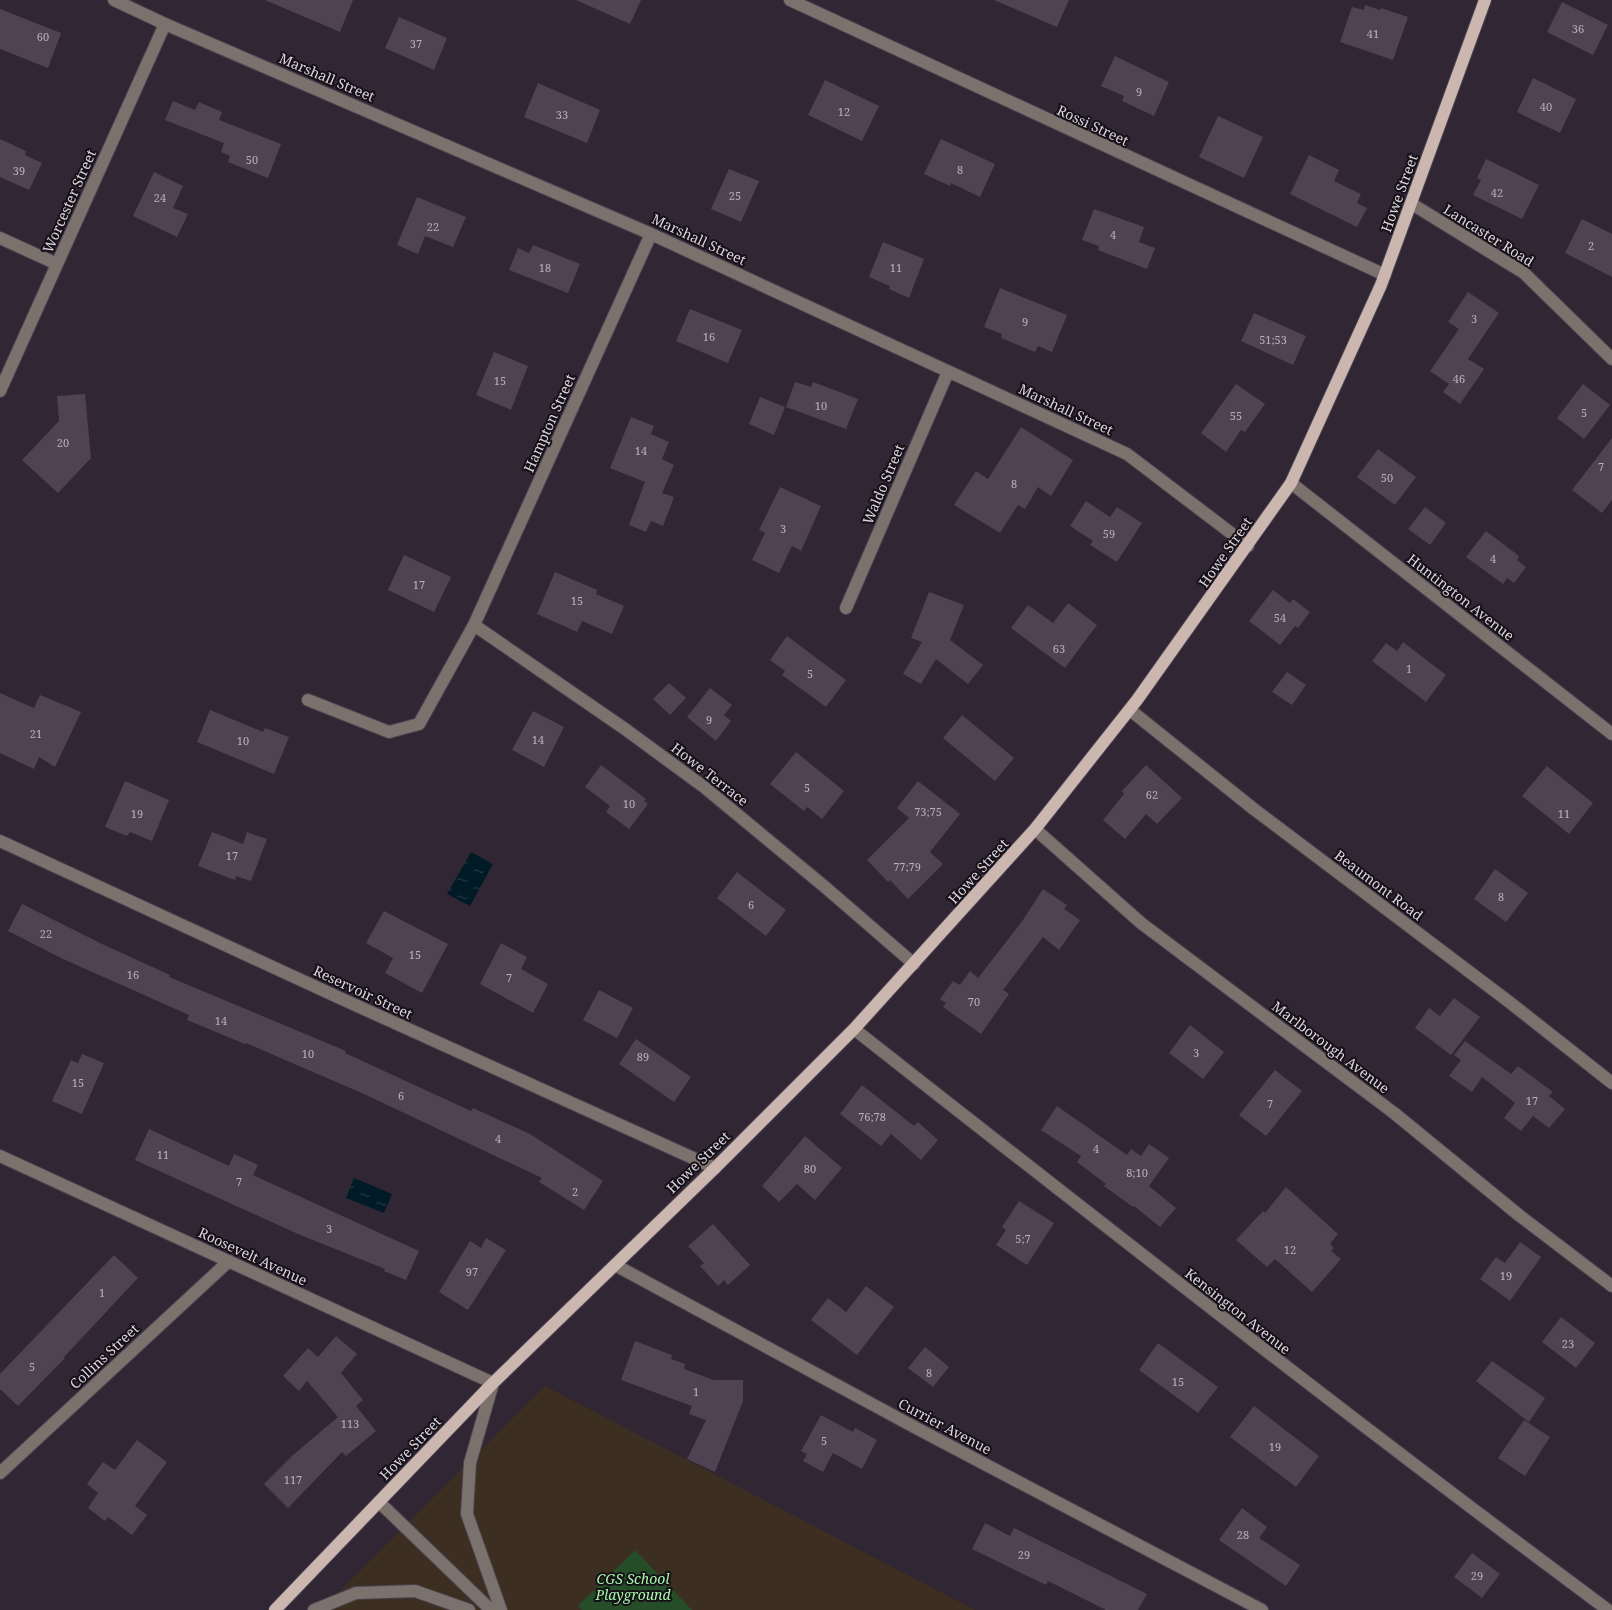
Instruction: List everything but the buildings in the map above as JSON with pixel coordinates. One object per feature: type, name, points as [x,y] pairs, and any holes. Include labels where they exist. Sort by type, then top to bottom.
[{"type":"main road","name":"Howe Street","points":[[275,1610],[493,1383],[715,1168],[854,1029],[1035,829],[1130,710],[1292,483],[1385,275],[1485,0]]},
{"type":"street","name":"Marshall Street","points":[[114,0],[165,24],[652,234],[1127,454],[1248,546]]},
{"type":"street","name":"Rossi Street","points":[[790,0],[1385,275]]},
{"type":"street","name":"Worcester Street","points":[[0,391],[165,24]]},
{"type":"street","name":"Lancaster Road","points":[[1412,204],[1524,273],[1612,359]]},
{"type":"street","name":"Hampton Street","points":[[308,700],[390,732],[419,724],[474,625],[652,234]]},
{"type":"street","points":[[0,238],[57,264]]},
{"type":"street","name":"Waldo Street","points":[[846,608],[948,372]]},
{"type":"street","name":"Huntington Avenue","points":[[1292,483],[1612,734]]},
{"type":"street","name":"Howe Terrace","points":[[474,625],[625,729],[704,787],[825,887],[914,964]]},
{"type":"street","name":"Beaumont Road","points":[[1130,710],[1255,810],[1508,1001],[1612,1083]]},
{"type":"street","name":"Marlborough Avenue","points":[[1035,829],[1141,922],[1394,1113],[1520,1216],[1612,1286]]},
{"type":"street","name":"Reservoir Street","points":[[0,841],[715,1168]]},
{"type":"street","name":"Kensington Avenue","points":[[854,1029],[1229,1323],[1474,1511],[1608,1610]]},
{"type":"street","name":"Roosevelt Avenue","points":[[0,1156],[493,1383]]},
{"type":"street","name":"Collins Street","points":[[0,1473],[229,1262]]},
{"type":"street","name":"Currier Avenue","points":[[615,1265],[918,1429],[1262,1610]]},
{"type":"street","points":[[493,1383],[470,1463],[467,1514],[501,1610]]},
{"type":"street","points":[[379,1502],[491,1610]]},
{"type":"street","points":[[314,1610],[356,1593],[415,1590],[469,1610]]},
{"type":"shaded area","points":[[545,1386],[975,1610],[321,1610]]},
{"type":"green space","name":"CGS School Playground","points":[[635,1550],[692,1610],[582,1610],[578,1606]]},
{"type":"water","points":[[471,852],[493,864],[470,906],[447,894]]},
{"type":"water","points":[[354,1178],[392,1194],[384,1213],[346,1198]]}]
